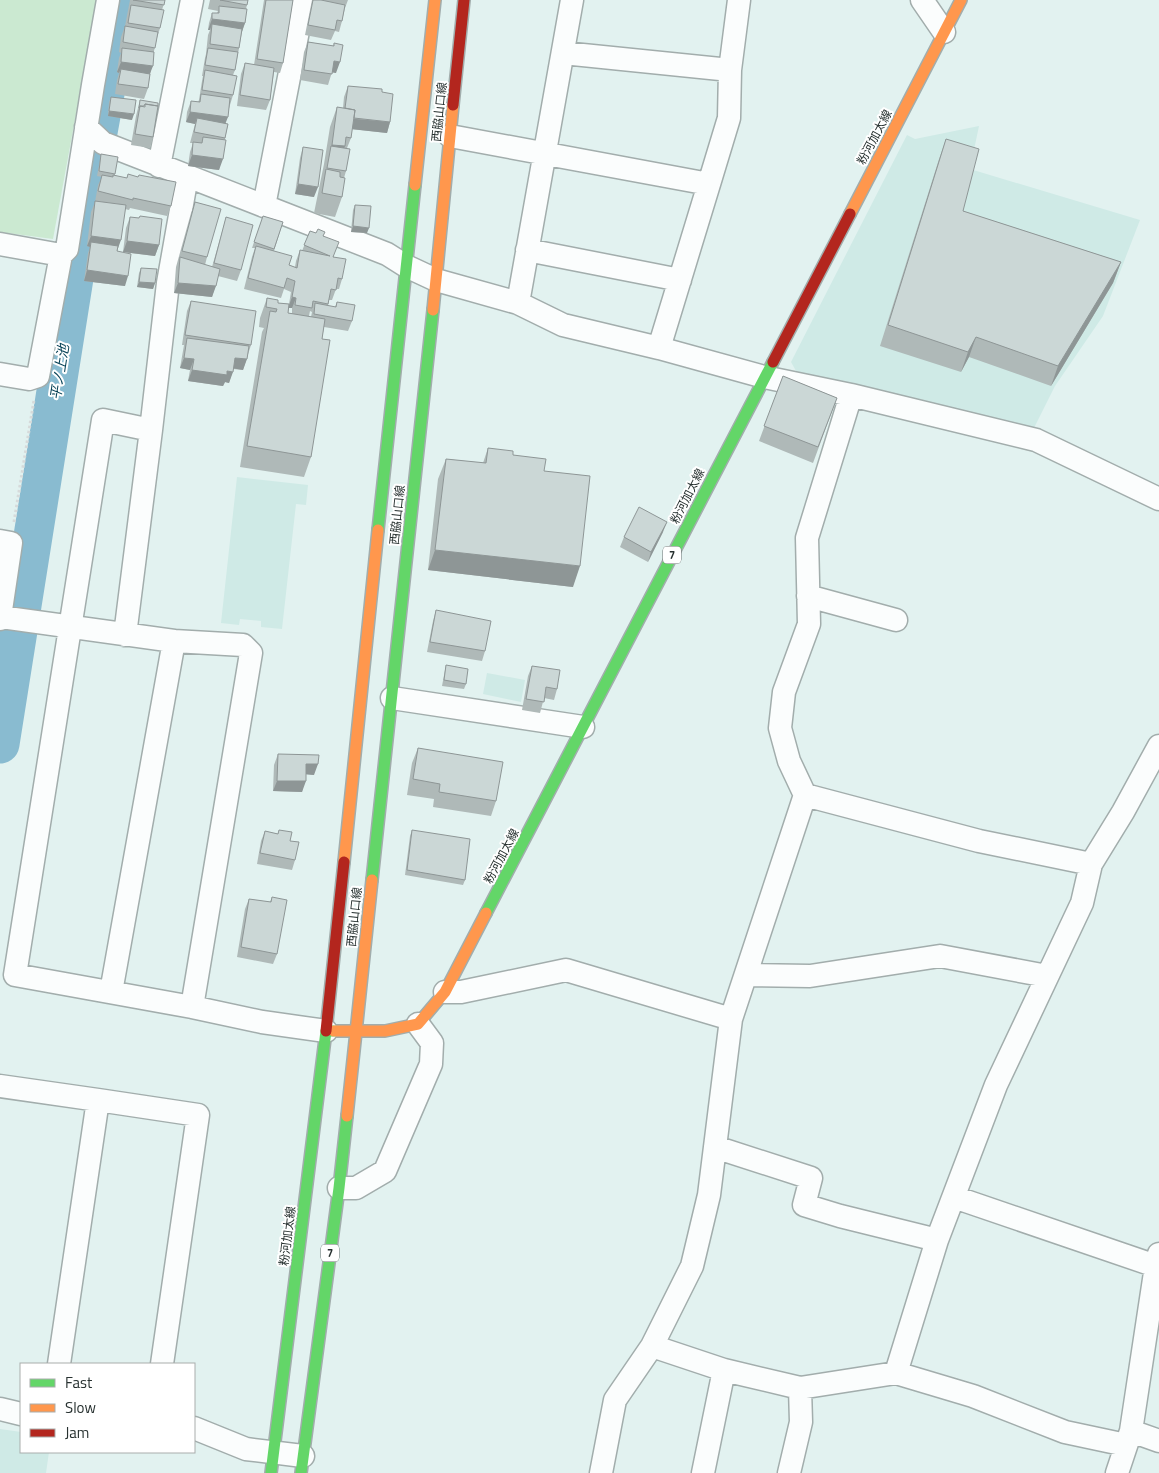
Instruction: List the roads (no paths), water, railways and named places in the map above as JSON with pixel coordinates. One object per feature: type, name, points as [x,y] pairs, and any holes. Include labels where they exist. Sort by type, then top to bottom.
[{"type":"main road","name":"西脇山口線","points":[[326,1031],[435,0]]},
{"type":"main road","name":"西脇山口線","points":[[356,1032],[464,0]]},
{"type":"main road","name":"粉河加太線","points":[[418,1024],[445,992],[961,0]]},
{"type":"main road","points":[[326,1031],[385,1031],[418,1024]]},
{"type":"main road","name":"粉河加太線","points":[[272,1463],[326,1031]]},
{"type":"main road","name":"7","points":[[302,1465],[339,1188],[356,1032]]},
{"type":"street","points":[[0,374],[29,379],[38,376],[61,255],[67,249],[108,0]]},
{"type":"street","points":[[159,166],[192,0]]},
{"type":"street","points":[[264,206],[305,43],[304,0]]},
{"type":"street","points":[[518,303],[572,0]]},
{"type":"street","points":[[659,348],[729,118],[730,70],[739,0]]},
{"type":"street","points":[[922,0],[944,32]]},
{"type":"street","points":[[563,53],[730,70]]},
{"type":"street","points":[[86,127],[103,143],[388,254],[406,266],[436,280],[518,303],[563,325],[659,348],[764,377],[851,395],[1036,440],[1159,499]]},
{"type":"street","points":[[450,136],[709,184]]},
{"type":"street","points":[[125,635],[168,283],[187,176]]},
{"type":"street","points":[[0,244],[61,255]]},
{"type":"street","points":[[527,250],[680,280]]},
{"type":"street","points":[[601,1473],[615,1400],[652,1346],[692,1266],[709,1195],[731,1019],[805,795],[789,761],[780,728],[784,692],[809,624],[807,538],[851,395]]},
{"type":"street","points":[[151,430],[103,420],[70,627],[8,973],[192,1006],[262,1022],[326,1031]]},
{"type":"street","points":[[5,542],[10,619],[174,641],[243,645],[251,653],[192,1006]]},
{"type":"street","points":[[808,596],[896,620]]},
{"type":"street","points":[[111,992],[174,641]]},
{"type":"street","points":[[392,698],[583,727]]},
{"type":"street","points":[[896,1373],[937,1240],[996,1085],[1082,903],[1091,864],[1123,812],[1159,746]]},
{"type":"street","points":[[805,795],[979,841],[1091,864]]},
{"type":"street","points":[[746,975],[810,976],[940,956],[1047,976]]},
{"type":"street","points":[[445,992],[461,992],[566,970],[731,1019]]},
{"type":"street","points":[[339,1188],[356,1188],[385,1172],[430,1064],[432,1043],[418,1024]]},
{"type":"street","points":[[0,1086],[198,1115],[162,1363]]},
{"type":"street","points":[[58,1363],[98,1100]]},
{"type":"street","points":[[715,1147],[811,1178],[804,1204],[840,1216],[937,1240]]},
{"type":"street","points":[[954,1197],[1157,1268],[1128,1438],[1117,1473]]},
{"type":"street","points":[[652,1346],[724,1370],[800,1388],[896,1373],[973,1396],[1065,1432],[1159,1441]]},
{"type":"street","points":[[703,1473],[724,1370]]},
{"type":"street","points":[[789,1473],[801,1422],[800,1388]]},
{"type":"street","points":[[0,1409],[20,1414]]},
{"type":"street","points":[[195,1428],[246,1449],[272,1463],[302,1465]]},
{"type":"waterway","name":"平ノ上池","points":[[0,744],[91,171],[122,0]]}]
